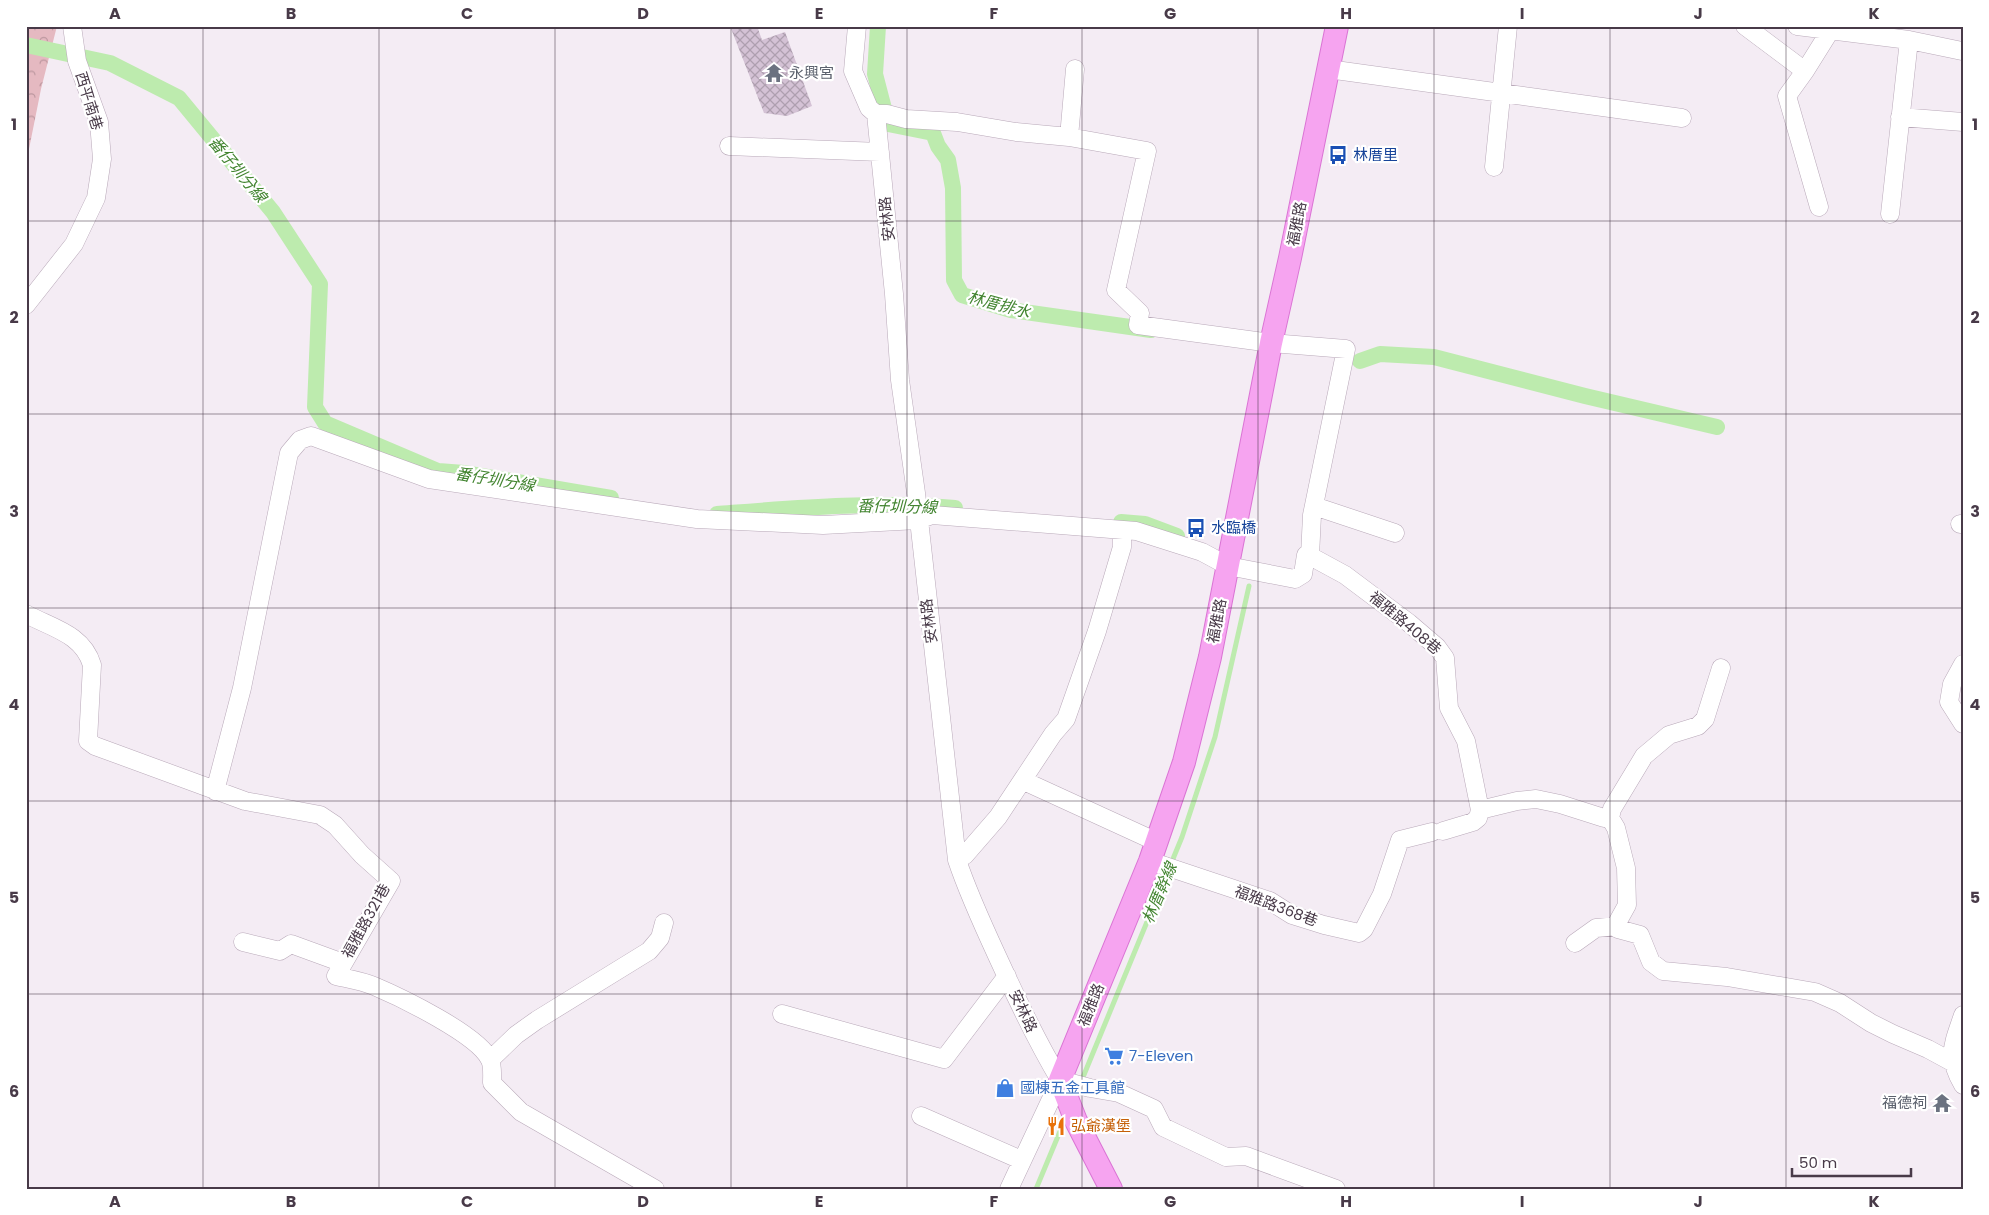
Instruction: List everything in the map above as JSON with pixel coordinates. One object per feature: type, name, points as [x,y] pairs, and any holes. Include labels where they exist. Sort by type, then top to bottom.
[{"type":"main road","name":"福雅路","points":[[1065,1085],[1156,856],[1184,762],[1210,657],[1271,343],[1337,26]]},
{"type":"main road","name":"安林路","points":[[1065,1085],[1075,1118],[1111,1189]]},
{"type":"street","name":"西平南巷","points":[[26,305],[74,244],[96,198],[102,160],[99,122],[77,61],[72,26]]},
{"type":"street","name":"安林路","points":[[857,26],[854,71],[869,108],[876,114],[894,294],[900,380],[916,492],[917,516],[956,860],[1041,1049],[1065,1085]]},
{"type":"street","points":[[1494,167],[1508,26]]},
{"type":"street","points":[[1745,26],[1805,71]]},
{"type":"street","points":[[1798,26],[1909,40],[1962,51]]},
{"type":"street","points":[[1819,207],[1787,96],[1830,31]]},
{"type":"street","points":[[1890,214],[1909,40]]},
{"type":"street","points":[[1328,69],[1682,118]]},
{"type":"street","points":[[1069,136],[1075,70]]},
{"type":"street","points":[[215,791],[242,688],[289,453],[300,440],[312,436],[429,479],[697,519],[823,525],[932,515],[1136,531],[1202,552],[1228,566],[1295,579],[1303,574],[1306,555],[1310,556],[1310,529],[1314,506],[1346,349],[1271,343],[1138,325],[1140,313],[1116,290],[1147,151],[1069,136],[1016,132],[957,122],[906,119],[887,114],[876,114]]},
{"type":"street","points":[[1900,117],[1963,122]]},
{"type":"street","points":[[729,146],[880,152]]},
{"type":"street","points":[[1314,506],[1395,533]]},
{"type":"street","points":[[956,860],[965,855],[998,817],[1024,781],[1053,734],[1066,719],[1097,631],[1122,547],[1122,530]]},
{"type":"street","name":"福雅路408巷","points":[[1310,556],[1345,575],[1409,623],[1437,648],[1445,658],[1449,708],[1466,741],[1480,810]]},
{"type":"street","name":"福雅路321巷","points":[[26,614],[70,636],[82,644],[89,654],[92,666],[87,727],[88,741],[95,746],[245,801],[320,815],[335,825],[362,855],[391,881],[336,976],[372,985],[422,1009],[470,1038],[490,1060]]},
{"type":"street","points":[[1963,664],[1952,684],[1949,702],[1963,724]]},
{"type":"street","points":[[1721,668],[1705,719],[1698,726],[1669,735],[1644,756],[1612,810],[1610,818],[1616,828],[1626,876],[1626,905],[1617,923],[1618,929],[1640,935],[1651,962],[1663,971],[1727,977],[1815,992],[1840,1003],[1893,1034],[1952,1062]]},
{"type":"street","name":"福雅路368巷","points":[[1024,781],[1156,856],[1180,872],[1270,901],[1292,914],[1358,932],[1364,929],[1382,894],[1400,840],[1474,822],[1478,818],[1480,810]]},
{"type":"street","points":[[1480,810],[1517,801],[1536,799],[1610,818]]},
{"type":"street","points":[[654,1189],[521,1112],[492,1083],[490,1060],[523,1030],[649,951],[660,938],[664,923]]},
{"type":"street","points":[[1575,943],[1596,928],[1618,926]]},
{"type":"street","points":[[243,942],[280,951],[291,944],[342,963]]},
{"type":"street","points":[[782,1014],[944,1059],[1007,976]]},
{"type":"street","points":[[1963,1015],[1954,1041],[1952,1062],[1963,1085]]},
{"type":"street","points":[[1065,1085],[1119,1093],[1154,1109],[1163,1127],[1226,1156],[1246,1156],[1336,1189]]},
{"type":"street","name":"福雅路","points":[[1008,1189],[1021,1160],[1065,1085]]},
{"type":"street","points":[[921,1116],[1021,1160]]},
{"type":"green space","points":[[26,26],[57,26],[41,89],[26,164]]},
{"type":"building","name":"永興宮","points":[[730,26],[757,26],[762,40],[785,32],[812,106],[787,116],[764,113]]},
{"type":"building","name":"福德祠","points":[[1944,1094],[1950,1099],[1941,1111],[1934,1106]]},
{"type":"waterway","name":"林厝排水","points":[[878,26],[875,74],[888,124],[933,133],[938,146],[948,160],[953,188],[954,280],[962,295],[1011,310],[1151,330]]},
{"type":"waterway","name":"番仔圳分線","points":[[26,45],[110,63],[179,98],[273,212],[320,284],[315,407],[325,423],[438,471],[464,473],[611,498]]},
{"type":"waterway","points":[[1360,361],[1380,354],[1434,357],[1585,396],[1717,427]]},
{"type":"waterway","name":"番仔圳分線","points":[[717,514],[865,505],[955,508]]},
{"type":"waterway","name":"番仔圳分線","points":[[1121,522],[1145,524],[1177,536]]},
{"type":"waterway","name":"林厝幹線","points":[[1081,1082],[1182,837],[1215,737],[1249,586]]},
{"type":"waterway","name":"林厝幹線","points":[[1036,1189],[1066,1117]]},
{"type":"place","name":"永興宮","points":[[774,73]]},
{"type":"place","name":"林厝里","points":[[1338,155]]},
{"type":"place","name":"水臨橋","points":[[1196,528]]},
{"type":"place","name":"7-Eleven","points":[[1114,1056]]},
{"type":"place","name":"國棟五金工具館","points":[[1005,1088]]},
{"type":"place","name":"福德祠","points":[[1942,1103]]},
{"type":"place","name":"弘爺漢堡","points":[[1056,1126]]}]
